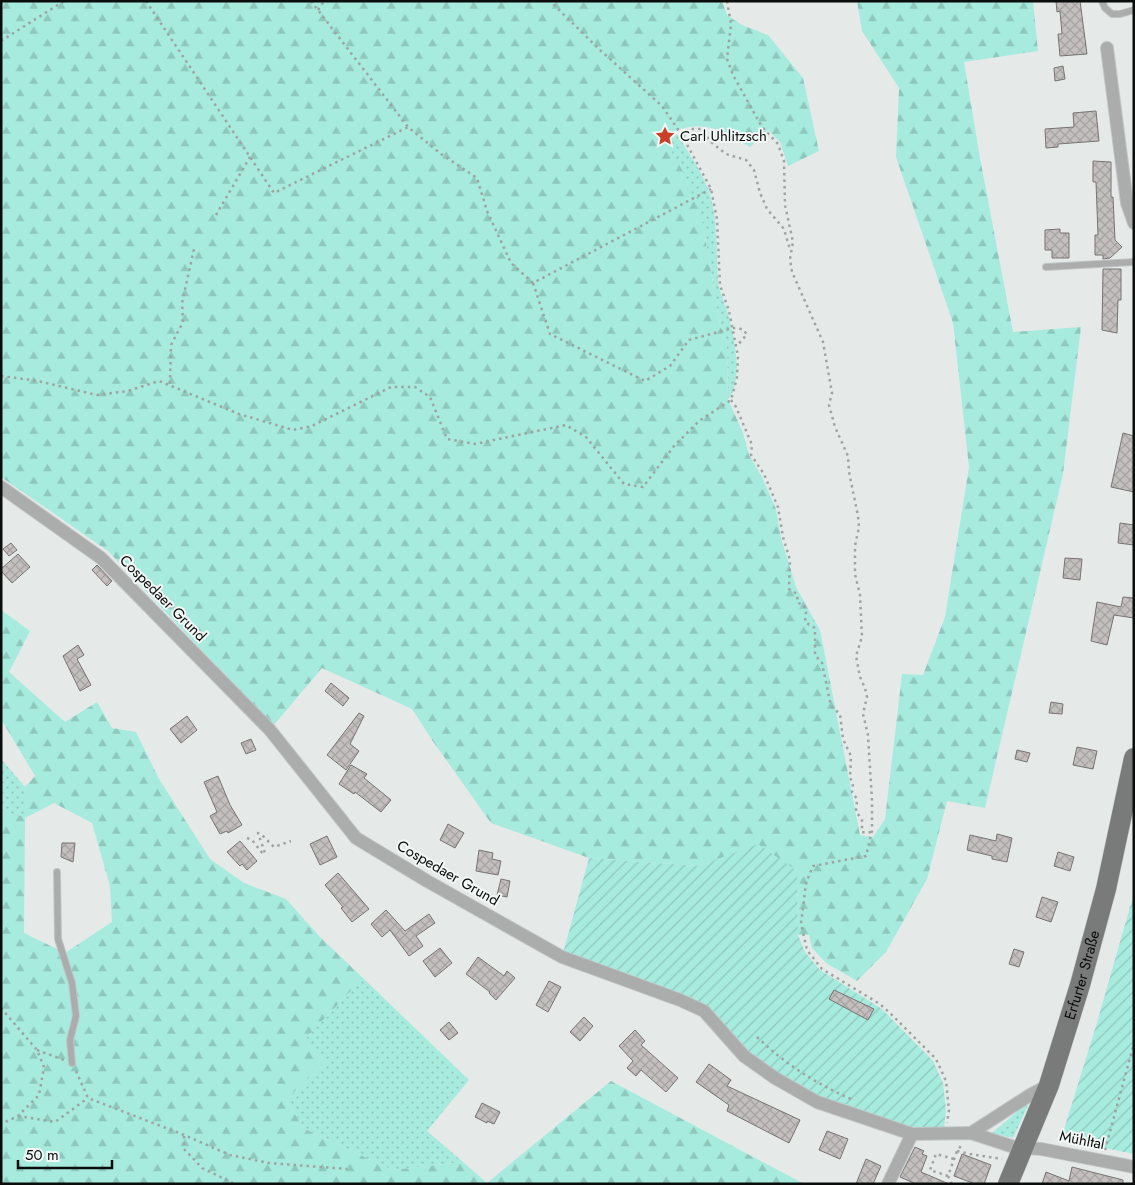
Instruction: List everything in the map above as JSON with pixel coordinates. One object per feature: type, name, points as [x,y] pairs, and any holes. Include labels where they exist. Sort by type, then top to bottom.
[{"type":"main road","name":"Erfurter Straße","points":[[1008,1184],[1049,1086],[1094,937],[1134,758]]},
{"type":"street","points":[[1106,48],[1128,203],[1134,223]]},
{"type":"street","name":"Cospedaer Grund","points":[[1,487],[101,558],[270,730],[356,838],[427,881],[562,957],[680,1000],[704,1011],[744,1056],[775,1078],[818,1102],[912,1134],[972,1133],[1014,1147],[1024,1148]]},
{"type":"street","points":[[972,1133],[1030,1095],[1049,1086]]},
{"type":"street","points":[[888,1184],[912,1134]]},
{"type":"street","name":"Mühltal","points":[[1024,1148],[1041,1149],[1134,1167]]},
{"type":"lane","points":[[1102,1],[1105,8],[1112,14],[1134,10]]},
{"type":"lane","points":[[1046,267],[1134,262]]},
{"type":"lane","points":[[56,872],[58,939],[72,983],[76,1016],[70,1040],[72,1062]]},
{"type":"path","points":[[1,41],[64,1]]},
{"type":"path","points":[[146,1],[274,193],[408,127]]},
{"type":"path","points":[[311,1],[408,127],[441,154],[477,178],[487,212],[511,263],[533,283],[550,334],[645,381],[670,366],[689,340],[733,328],[742,329],[747,334],[737,346]]},
{"type":"path","points":[[318,10],[324,1]]},
{"type":"path","points":[[1,376],[38,381],[97,395],[128,391],[159,381],[239,414],[294,430],[312,426],[391,387],[415,387],[430,397],[447,439],[475,444],[566,425],[586,437],[624,484],[643,487],[674,446],[693,427],[731,400],[737,378],[738,356],[729,311],[720,285],[718,218],[711,189],[683,137],[662,106],[600,50],[550,1]]},
{"type":"path","points":[[727,1],[731,24],[727,59],[733,76],[762,127],[778,144],[784,161],[785,205],[793,242],[790,259],[792,272],[823,342],[832,393],[829,405],[834,427],[848,456],[848,472],[859,528],[855,546],[855,574],[860,594],[862,637],[856,656],[860,677],[867,697],[863,714],[868,735],[872,832],[866,856],[813,866],[806,883],[801,924],[807,950],[822,969],[880,1004],[936,1059],[946,1081],[949,1110],[946,1129]]},
{"type":"path","points":[[683,137],[688,129],[701,129],[711,142],[726,154],[746,160],[754,170],[767,209],[784,229],[789,246],[792,249]]},
{"type":"path","points":[[216,215],[250,157]]},
{"type":"path","points":[[533,283],[711,189]]},
{"type":"path","points":[[170,384],[171,345],[183,322],[182,303],[194,249]]},
{"type":"path","points":[[731,400],[736,407],[752,445],[751,454],[764,474],[778,506],[783,537],[790,560],[789,589],[797,594],[798,603],[804,605],[806,612],[805,622],[814,628],[815,655],[822,663],[831,706],[840,714],[843,739],[850,756],[850,778],[853,783],[852,792],[857,800],[856,812],[862,819],[862,832],[872,832]]},
{"type":"path","points":[[248,838],[252,840],[263,854],[265,853],[258,833],[274,848],[291,841]]},
{"type":"path","points":[[1,1008],[37,1050],[44,1067],[39,1095],[18,1116],[1,1124]]},
{"type":"path","points":[[757,1037],[773,1053],[801,1073],[826,1088],[854,1100]]},
{"type":"path","points":[[1107,1145],[1134,1043]]},
{"type":"path","points":[[37,1050],[72,1062],[88,1098],[230,1155],[259,1161],[347,1169]]},
{"type":"path","points":[[18,1116],[55,1122],[88,1098]]},
{"type":"path","points":[[952,1184],[948,1176],[954,1158],[957,1151],[972,1133]]},
{"type":"path","points":[[184,1135],[184,1149],[202,1168],[235,1184]]},
{"type":"path","points":[[957,1151],[1000,1158],[1008,1162]]},
{"type":"path","points":[[948,1176],[930,1170],[936,1154],[954,1158]]},
{"type":"path","points":[[940,1182],[944,1184]]},
{"type":"green space","points":[[1,1],[722,1],[727,15],[742,25],[768,35],[803,78],[819,151],[788,166],[780,142],[768,130],[750,147],[727,134],[708,127],[688,127],[663,136],[682,170],[701,213],[720,325],[727,348],[728,399],[743,433],[749,455],[762,477],[776,509],[781,538],[796,587],[820,630],[860,835],[873,837],[885,819],[902,674],[923,675],[945,617],[969,467],[953,323],[896,157],[899,88],[862,31],[857,1],[1033,1],[1038,51],[964,62],[1013,332],[1081,327],[1063,474],[985,808],[947,801],[927,879],[886,952],[857,981],[826,963],[812,948],[809,935],[798,935],[797,871],[758,845],[699,866],[589,858],[491,823],[412,709],[322,668],[273,726],[108,551],[1,477]]},
{"type":"green space","points":[[675,131],[704,180],[713,208],[719,285],[735,345],[737,369],[733,391],[728,399],[727,348],[720,325],[705,236],[663,136]]},
{"type":"green space","points":[[1,610],[30,631],[9,672],[65,722],[97,702],[112,728],[136,732],[159,779],[210,859],[244,883],[286,899],[320,937],[363,978],[304,1040],[324,1063],[286,1100],[305,1129],[392,1170],[463,1162],[487,1183],[611,1081],[804,1184],[1,1184],[1,811],[25,817],[25,787],[35,776],[1,719]],"holes":[[[54,803],[92,823],[110,886],[112,922],[65,953],[24,933],[25,818]]]},
{"type":"green space","points":[[1,759],[25,787],[25,818],[1,811]]},
{"type":"green space","points":[[758,844],[797,871],[798,935],[805,952],[820,970],[882,1009],[933,1061],[943,1083],[946,1109],[944,1130],[912,1134],[775,1078],[703,1011],[562,957],[589,858],[699,866]]},
{"type":"green space","points":[[1134,893],[1134,1154],[1061,1139]]},
{"type":"green space","points":[[363,978],[469,1080],[427,1131],[463,1162],[392,1170],[305,1129],[286,1100],[324,1063],[304,1040]]},
{"type":"green space","points":[[1030,1101],[1013,1138],[992,1133]]},
{"type":"building","points":[[1056,1],[1080,1],[1087,54],[1060,56],[1058,34],[1062,34],[1060,11],[1057,12]]},
{"type":"building","points":[[1063,66],[1065,79],[1055,81],[1054,68]]},
{"type":"building","points":[[1096,111],[1099,141],[1058,144],[1058,147],[1046,148],[1045,129],[1074,127],[1073,113]]},
{"type":"building","points":[[1093,161],[1111,162],[1111,197],[1113,197],[1115,240],[1122,247],[1110,258],[1103,259],[1103,255],[1095,255],[1095,235],[1098,235],[1096,182],[1093,182]]},
{"type":"building","points":[[1060,229],[1060,233],[1069,233],[1069,258],[1052,258],[1052,250],[1045,250],[1045,230]]},
{"type":"building","points":[[1103,269],[1121,269],[1121,300],[1118,300],[1117,333],[1102,330]]},
{"type":"building","points":[[1123,433],[1134,436],[1134,492],[1111,487]]},
{"type":"building","points":[[1120,523],[1134,525],[1134,545],[1118,543]]},
{"type":"building","points":[[11,543],[17,550],[9,556],[3,549]]},
{"type":"building","points":[[18,554],[30,567],[12,583],[1,569]]},
{"type":"building","points":[[1065,558],[1082,559],[1080,580],[1063,578]]},
{"type":"building","points":[[97,565],[112,581],[107,586],[92,570]]},
{"type":"building","points":[[1123,597],[1134,598],[1134,618],[1114,615],[1107,645],[1091,641],[1097,602],[1121,607]]},
{"type":"building","points":[[78,645],[84,655],[77,659],[91,685],[80,691],[63,656]]},
{"type":"building","points":[[331,683],[349,698],[343,706],[325,691]]},
{"type":"building","points":[[1051,702],[1063,704],[1062,714],[1049,713]]},
{"type":"building","points":[[359,713],[364,716],[350,744],[359,751],[346,770],[327,755]]},
{"type":"building","points":[[187,716],[197,730],[181,743],[170,729]]},
{"type":"building","points":[[251,739],[256,750],[246,754],[241,743]]},
{"type":"building","points":[[1077,747],[1097,751],[1093,769],[1073,765]]},
{"type":"building","points":[[1017,750],[1030,753],[1027,762],[1015,759]]},
{"type":"building","points":[[351,765],[367,774],[364,778],[391,800],[381,812],[355,792],[354,794],[339,784]]},
{"type":"building","points":[[218,776],[230,805],[242,825],[228,833],[227,831],[220,834],[210,816],[217,812],[204,782]]},
{"type":"building","points":[[448,824],[464,833],[455,848],[440,840]]},
{"type":"building","points":[[997,834],[1012,838],[1007,862],[967,850],[970,835],[996,841]]},
{"type":"building","points":[[327,836],[337,857],[320,865],[310,844]]},
{"type":"building","points":[[240,841],[257,861],[247,870],[242,864],[240,866],[227,852]]},
{"type":"building","points":[[62,843],[75,843],[73,862],[61,857]]},
{"type":"building","points":[[479,850],[493,853],[492,859],[501,861],[498,875],[476,871]]},
{"type":"building","points":[[1058,852],[1074,857],[1070,871],[1054,866]]},
{"type":"building","points":[[338,873],[369,909],[352,922],[341,908],[343,907],[325,885]]},
{"type":"building","points":[[501,879],[510,881],[507,897],[497,895]]},
{"type":"building","points":[[1042,897],[1058,902],[1051,922],[1036,917]]},
{"type":"building","points":[[386,910],[405,931],[429,914],[435,923],[416,936],[423,946],[409,956],[390,930],[382,937],[371,924]]},
{"type":"building","points":[[440,948],[452,963],[435,977],[423,961]]},
{"type":"building","points":[[1014,949],[1024,952],[1019,967],[1009,964]]},
{"type":"building","points":[[478,957],[504,976],[507,971],[515,978],[496,1000],[490,992],[466,974]]},
{"type":"building","points":[[549,981],[561,987],[548,1012],[536,1005]]},
{"type":"building","points":[[834,990],[874,1009],[868,1020],[829,999]]},
{"type":"building","points":[[584,1017],[593,1026],[580,1041],[570,1032]]},
{"type":"building","points":[[449,1022],[458,1033],[449,1040],[440,1030]]},
{"type":"building","points":[[635,1030],[645,1041],[641,1045],[678,1078],[666,1092],[641,1070],[636,1076],[627,1068],[633,1061],[619,1046]]},
{"type":"building","points":[[709,1064],[731,1080],[727,1086],[800,1120],[789,1143],[727,1111],[729,1105],[696,1082]]},
{"type":"building","points":[[482,1103],[500,1112],[494,1124],[475,1117]]},
{"type":"building","points":[[827,1131],[848,1139],[840,1159],[819,1150]]},
{"type":"building","points":[[915,1147],[924,1151],[922,1154],[927,1156],[921,1172],[949,1184],[916,1184],[900,1177]]},
{"type":"building","points":[[962,1154],[991,1165],[984,1184],[975,1184],[954,1176]]},
{"type":"building","points":[[866,1159],[881,1166],[873,1184],[856,1184]]},
{"type":"building","points":[[1072,1167],[1123,1180],[1123,1184],[1042,1184],[1046,1172],[1069,1181]]},
{"type":"place","name":"Carl Uhlitzsch","points":[[665,136]]}]
